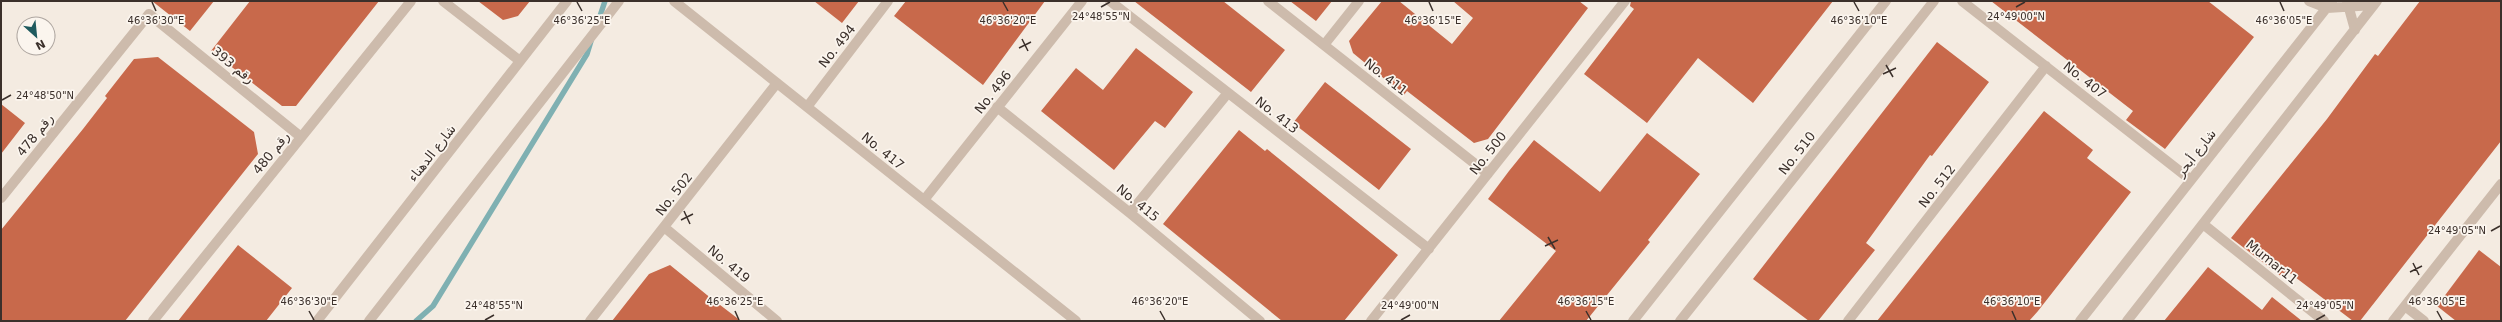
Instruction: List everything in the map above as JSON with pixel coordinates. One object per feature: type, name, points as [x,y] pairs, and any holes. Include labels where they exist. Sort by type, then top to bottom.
[{"type":"street","name":"رقم 480","points":[[153,321],[411,1]]},
{"type":"street","points":[[443,1],[520,61]]},
{"type":"street","name":"شارع الدهناء","points":[[316,321],[567,1]]},
{"type":"street","points":[[369,321],[618,1]]},
{"type":"street","name":"No. 417","points":[[674,1],[1076,321]]},
{"type":"street","name":"No. 494","points":[[807,107],[888,1]]},
{"type":"street","name":"No. 496","points":[[924,200],[1082,1]]},
{"type":"street","name":"No. 413","points":[[1110,1],[1227,94],[1429,249]]},
{"type":"street","name":"No. 411","points":[[1268,1],[1488,174]]},
{"type":"street","points":[[1324,45],[1359,1]]},
{"type":"street","name":"No. 500","points":[[1371,321],[1625,1]]},
{"type":"street","name":"No. 510","points":[[1633,321],[1886,1]]},
{"type":"street","name":"No. 510","points":[[1680,321],[1934,1]]},
{"type":"street","name":"No. 407","points":[[1962,1],[2191,180]]},
{"type":"street","points":[[2309,1],[2330,4],[2375,3]]},
{"type":"street","points":[[2127,321],[2375,3]]},
{"type":"street","name":"شارع أبحر","points":[[2080,321],[2330,4]]},
{"type":"street","points":[[2348,4],[2355,30]]},
{"type":"street","name":"رقم 393","points":[[149,14],[301,137]]},
{"type":"street","name":"رقم 478","points":[[1,198],[149,14]]},
{"type":"street","name":"No. 512","points":[[1848,321],[2046,66]]},
{"type":"street","name":"No. 502","points":[[590,321],[777,83]]},
{"type":"street","points":[[1130,213],[1227,94]]},
{"type":"street","name":"No. 415","points":[[997,107],[1130,213],[1260,321]]},
{"type":"street","points":[[2393,321],[2501,184]]},
{"type":"street","name":"Mumar11","points":[[2203,224],[2324,321]]},
{"type":"street","name":"No. 419","points":[[664,228],[777,321]]},
{"type":"street","points":[[2405,306],[2424,321]]},
{"type":"building","points":[[152,1],[214,1],[190,31]]},
{"type":"building","points":[[250,1],[379,1],[296,106],[282,106],[211,51]]},
{"type":"building","points":[[478,1],[530,1],[518,16],[503,20]]},
{"type":"building","points":[[814,1],[859,1],[842,23]]},
{"type":"building","points":[[906,1],[1045,1],[983,85],[894,16]]},
{"type":"building","points":[[1134,1],[1223,1],[1285,50],[1251,92]]},
{"type":"building","points":[[1290,1],[1332,1],[1316,21]]},
{"type":"building","points":[[1382,1],[1399,1],[1452,44],[1473,18],[1453,1],[1579,1],[1588,8],[1488,139],[1474,143],[1407,91],[1404,95],[1353,53],[1349,41]]},
{"type":"building","points":[[1631,1],[1833,1],[1753,103],[1698,58],[1647,123],[1584,74],[1634,9],[1630,6]]},
{"type":"building","points":[[1991,1],[2208,1],[2254,37],[2165,149],[2126,120],[2133,111]]},
{"type":"building","points":[[2420,1],[2501,1],[2501,141],[2360,321],[2353,321],[2287,271],[2282,277],[2231,238],[2327,119],[2375,54],[2378,56]]},
{"type":"building","points":[[1937,42],[1989,82],[1932,156],[1930,155],[1866,243],[1875,250],[1818,321],[1809,321],[1753,279]]},
{"type":"building","points":[[1136,48],[1193,92],[1165,128],[1155,121],[1114,170],[1041,111],[1076,68],[1103,90]]},
{"type":"building","points":[[158,57],[254,132],[258,154],[125,321],[1,321],[1,230],[83,129],[107,98],[105,96],[134,59]]},
{"type":"building","points":[[1325,82],[1411,149],[1379,190],[1293,123]]},
{"type":"building","points":[[1,104],[25,123],[1,154]]},
{"type":"building","points":[[2044,111],[2093,150],[2087,158],[2131,192],[2038,311],[2029,321],[1877,321]]},
{"type":"building","points":[[1239,130],[1265,151],[1267,149],[1398,255],[1344,321],[1282,321],[1163,224]]},
{"type":"building","points":[[1647,133],[1700,174],[1648,240],[1650,242],[1586,321],[1499,321],[1556,251],[1488,199],[1509,171],[1534,140],[1600,192]]},
{"type":"building","points":[[238,245],[292,288],[266,321],[178,321]]},
{"type":"building","points":[[2479,250],[2501,267],[2501,321],[2456,321],[2437,306]]},
{"type":"building","points":[[670,265],[741,321],[612,321],[649,274]]},
{"type":"building","points":[[2208,267],[2262,310],[2272,297],[2302,321],[2164,321]]},
{"type":"waterway","points":[[597,25],[605,1]]},
{"type":"waterway","points":[[416,321],[433,306],[587,54],[591,41]]}]
